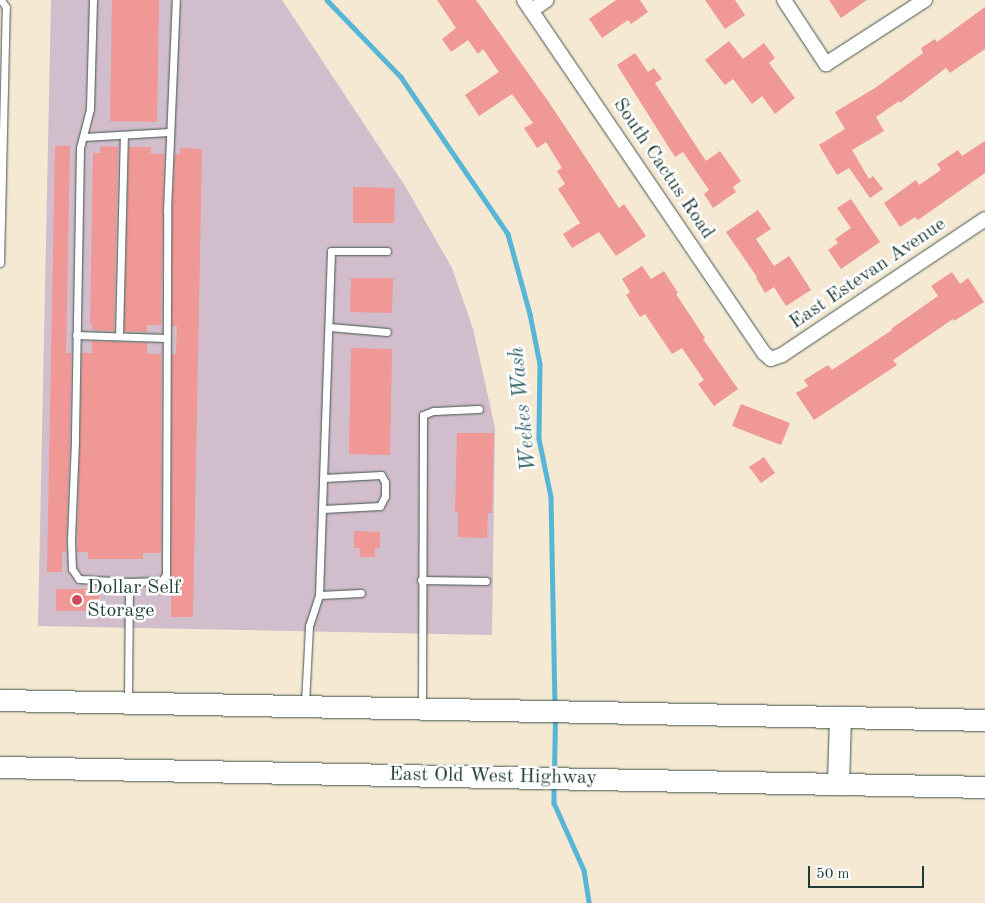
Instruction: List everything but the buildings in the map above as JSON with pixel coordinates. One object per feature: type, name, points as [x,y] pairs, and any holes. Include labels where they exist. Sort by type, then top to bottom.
[{"type":"main road","points":[[0,700],[985,720]]},
{"type":"main road","points":[[838,784],[840,717]]},
{"type":"main road","name":"East Old West Highway","points":[[0,767],[985,787]]},
{"type":"street","points":[[527,5],[547,0]]},
{"type":"street","points":[[784,0],[826,64],[925,0]]},
{"type":"street","name":"South Cactus Road","points":[[527,5],[764,353],[771,359]]},
{"type":"street","name":"East Estevan Avenue","points":[[771,359],[782,355],[985,219]]},
{"type":"lane","points":[[0,0],[6,7],[0,264]]},
{"type":"lane","points":[[93,0],[90,109],[80,148],[71,542],[72,569],[79,579],[129,582],[161,581],[166,575],[166,338],[170,132],[176,0]]},
{"type":"lane","points":[[83,137],[170,132]]},
{"type":"lane","points":[[118,336],[124,135]]},
{"type":"lane","points":[[305,706],[309,626],[319,595],[331,251],[387,251]]},
{"type":"lane","points":[[329,327],[387,332]]},
{"type":"lane","points":[[76,335],[166,338]]},
{"type":"lane","points":[[422,708],[423,415],[433,411],[478,409]]},
{"type":"lane","points":[[323,509],[380,506],[385,496],[385,482],[381,475],[324,478]]},
{"type":"lane","points":[[421,580],[486,581]]},
{"type":"lane","points":[[128,702],[129,582]]},
{"type":"lane","points":[[319,595],[361,593]]},
{"type":"shaded area","points":[[51,0],[282,0],[405,186],[452,268],[473,329],[495,428],[492,635],[38,626]]},
{"type":"waterway","name":"Weekes Wash","points":[[327,0],[401,77],[508,234],[530,314],[540,364],[539,439],[551,497],[555,706]]},
{"type":"waterway","name":"Weekes Wash","points":[[554,773],[555,716]]},
{"type":"waterway","name":"Weekes Wash","points":[[554,784],[554,803],[584,870],[589,903]]},
{"type":"place","name":"Dollar Self Storage","points":[[77,600]]}]
